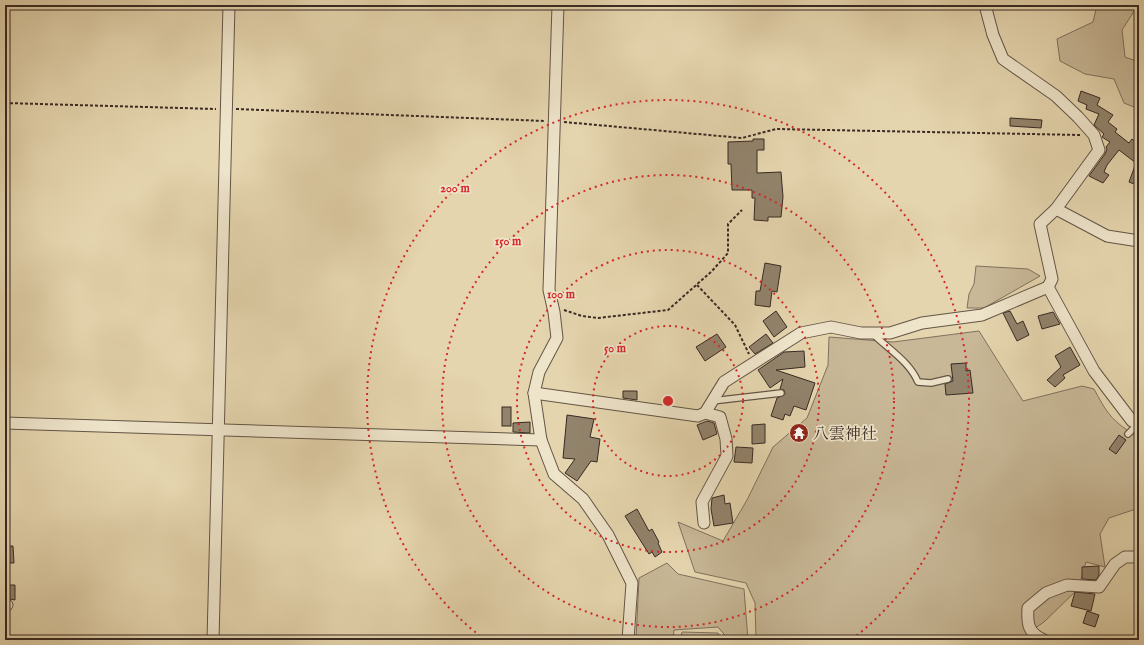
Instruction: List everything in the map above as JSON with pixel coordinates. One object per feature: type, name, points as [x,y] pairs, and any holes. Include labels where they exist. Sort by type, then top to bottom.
[{"type":"street","points":[[213,640],[220,430],[229,5]]},
{"type":"street","points":[[558,5],[549,290],[557,338],[539,372],[534,393],[541,440],[554,474],[583,499],[608,535],[632,583],[628,640]]},
{"type":"street","points":[[534,393],[698,416],[705,413],[724,382],[802,333],[831,327],[872,333],[890,333],[922,323],[982,315],[1048,287],[1052,279],[1040,224],[1056,209],[1099,150],[1094,135],[1056,96],[1003,59],[993,35],[985,5]]},
{"type":"street","points":[[1056,209],[1107,236],[1139,241]]},
{"type":"street","points":[[1048,287],[1094,371],[1132,422],[1138,423]]},
{"type":"street","points":[[704,523],[702,502],[727,456],[726,438],[720,417],[705,413]]},
{"type":"street","points":[[5,423],[541,440]]},
{"type":"street","points":[[1044,640],[1035,636],[1027,623],[1028,608],[1046,592],[1067,585],[1099,586],[1115,564],[1125,556],[1139,557]]},
{"type":"lane","points":[[872,333],[904,361],[915,374],[918,382],[931,383],[948,379]]},
{"type":"lane","points":[[712,401],[780,393]]},
{"type":"lane","points":[[1128,434],[1138,423]]},
{"type":"path","points":[[5,103],[227,109],[554,122],[742,138],[776,128],[1094,135]]},
{"type":"path","points":[[552,301],[563,310],[582,316],[598,318],[668,310],[697,285],[728,253],[728,224],[742,210]]},
{"type":"path","points":[[697,285],[735,325],[754,362]]},
{"type":"shaded area","points":[[1097,5],[1138,5],[1122,30],[1125,57],[1139,62],[1139,109],[1124,103],[1114,79],[1085,74],[1060,61],[1057,39],[1093,22]]},
{"type":"shaded area","points":[[976,266],[1028,269],[1040,276],[984,308],[967,308],[969,294],[974,284]]},
{"type":"shaded area","points":[[979,331],[1023,401],[1082,386],[1094,389],[1114,420],[1134,434],[1139,452],[1139,508],[1109,518],[1100,534],[1105,567],[1086,562],[1078,589],[1044,622],[1028,633],[1032,640],[756,640],[755,603],[746,583],[695,572],[678,522],[723,541],[747,500],[773,447],[807,418],[828,365],[829,337],[893,342]]},
{"type":"shaded area","points":[[667,563],[678,574],[744,589],[748,640],[729,640],[718,627],[674,630],[673,640],[636,640],[639,578]]},
{"type":"shaded area","points":[[682,632],[718,633],[723,640],[680,640]]},
{"type":"building","points":[[1081,91],[1100,98],[1097,105],[1113,115],[1108,122],[1117,129],[1115,132],[1129,143],[1132,139],[1139,144],[1139,186],[1129,182],[1136,163],[1119,150],[1107,165],[1104,172],[1109,175],[1103,183],[1089,176],[1105,154],[1107,149],[1106,147],[1110,142],[1102,137],[1104,134],[1094,125],[1099,114],[1086,109],[1087,105],[1078,101]]},
{"type":"building","points":[[1010,118],[1042,120],[1041,128],[1010,126]]},
{"type":"building","points":[[753,139],[764,139],[764,150],[757,150],[757,173],[781,172],[783,197],[781,217],[768,217],[768,221],[754,220],[755,198],[752,198],[752,190],[732,190],[731,164],[728,164],[728,142],[753,141]]},
{"type":"building","points":[[765,263],[781,266],[777,292],[772,291],[770,307],[755,305],[756,291],[760,291]]},
{"type":"building","points":[[776,311],[787,327],[774,337],[763,321]]},
{"type":"building","points":[[1010,311],[1017,324],[1023,321],[1029,335],[1017,341],[1003,313]]},
{"type":"building","points":[[1053,312],[1060,324],[1042,329],[1038,316]]},
{"type":"building","points":[[717,334],[726,347],[705,361],[696,347]]},
{"type":"building","points":[[766,334],[773,343],[755,354],[749,347]]},
{"type":"building","points":[[1070,347],[1080,365],[1063,375],[1065,378],[1055,387],[1047,380],[1061,367],[1055,356]]},
{"type":"building","points":[[804,351],[805,367],[776,370],[815,383],[806,410],[794,406],[790,416],[785,414],[783,420],[771,416],[777,398],[785,394],[784,390],[780,389],[783,379],[770,388],[758,370],[784,352]]},
{"type":"building","points":[[966,363],[966,371],[970,370],[973,393],[946,395],[945,384],[953,381],[951,364]]},
{"type":"building","points":[[623,391],[637,391],[637,400],[623,398]]},
{"type":"building","points":[[502,407],[511,407],[511,426],[502,426]]},
{"type":"building","points":[[567,415],[594,419],[590,437],[600,439],[597,462],[591,461],[577,481],[565,473],[575,459],[563,458]]},
{"type":"building","points":[[707,421],[714,423],[717,434],[703,440],[697,425]]},
{"type":"building","points":[[530,422],[530,433],[513,432],[513,423]]},
{"type":"building","points":[[765,424],[765,443],[752,444],[752,425]]},
{"type":"building","points":[[1119,435],[1126,440],[1116,454],[1109,449]]},
{"type":"building","points":[[736,447],[753,448],[752,463],[734,462]]},
{"type":"building","points":[[724,495],[725,504],[730,503],[733,523],[714,526],[711,509],[712,498]]},
{"type":"building","points":[[637,509],[649,531],[652,529],[659,542],[658,543],[662,552],[655,557],[652,552],[649,554],[625,516]]},
{"type":"building","points":[[5,546],[13,546],[14,563],[5,563]]},
{"type":"building","points":[[1099,566],[1099,575],[1096,580],[1082,579],[1082,567]]},
{"type":"building","points":[[5,585],[15,585],[15,600],[5,598]]},
{"type":"building","points":[[1075,592],[1095,594],[1091,611],[1071,606]]},
{"type":"building","points":[[1087,611],[1099,615],[1095,627],[1083,623]]},
{"type":"place","name":"八雲神社","points":[[799,433]]}]
